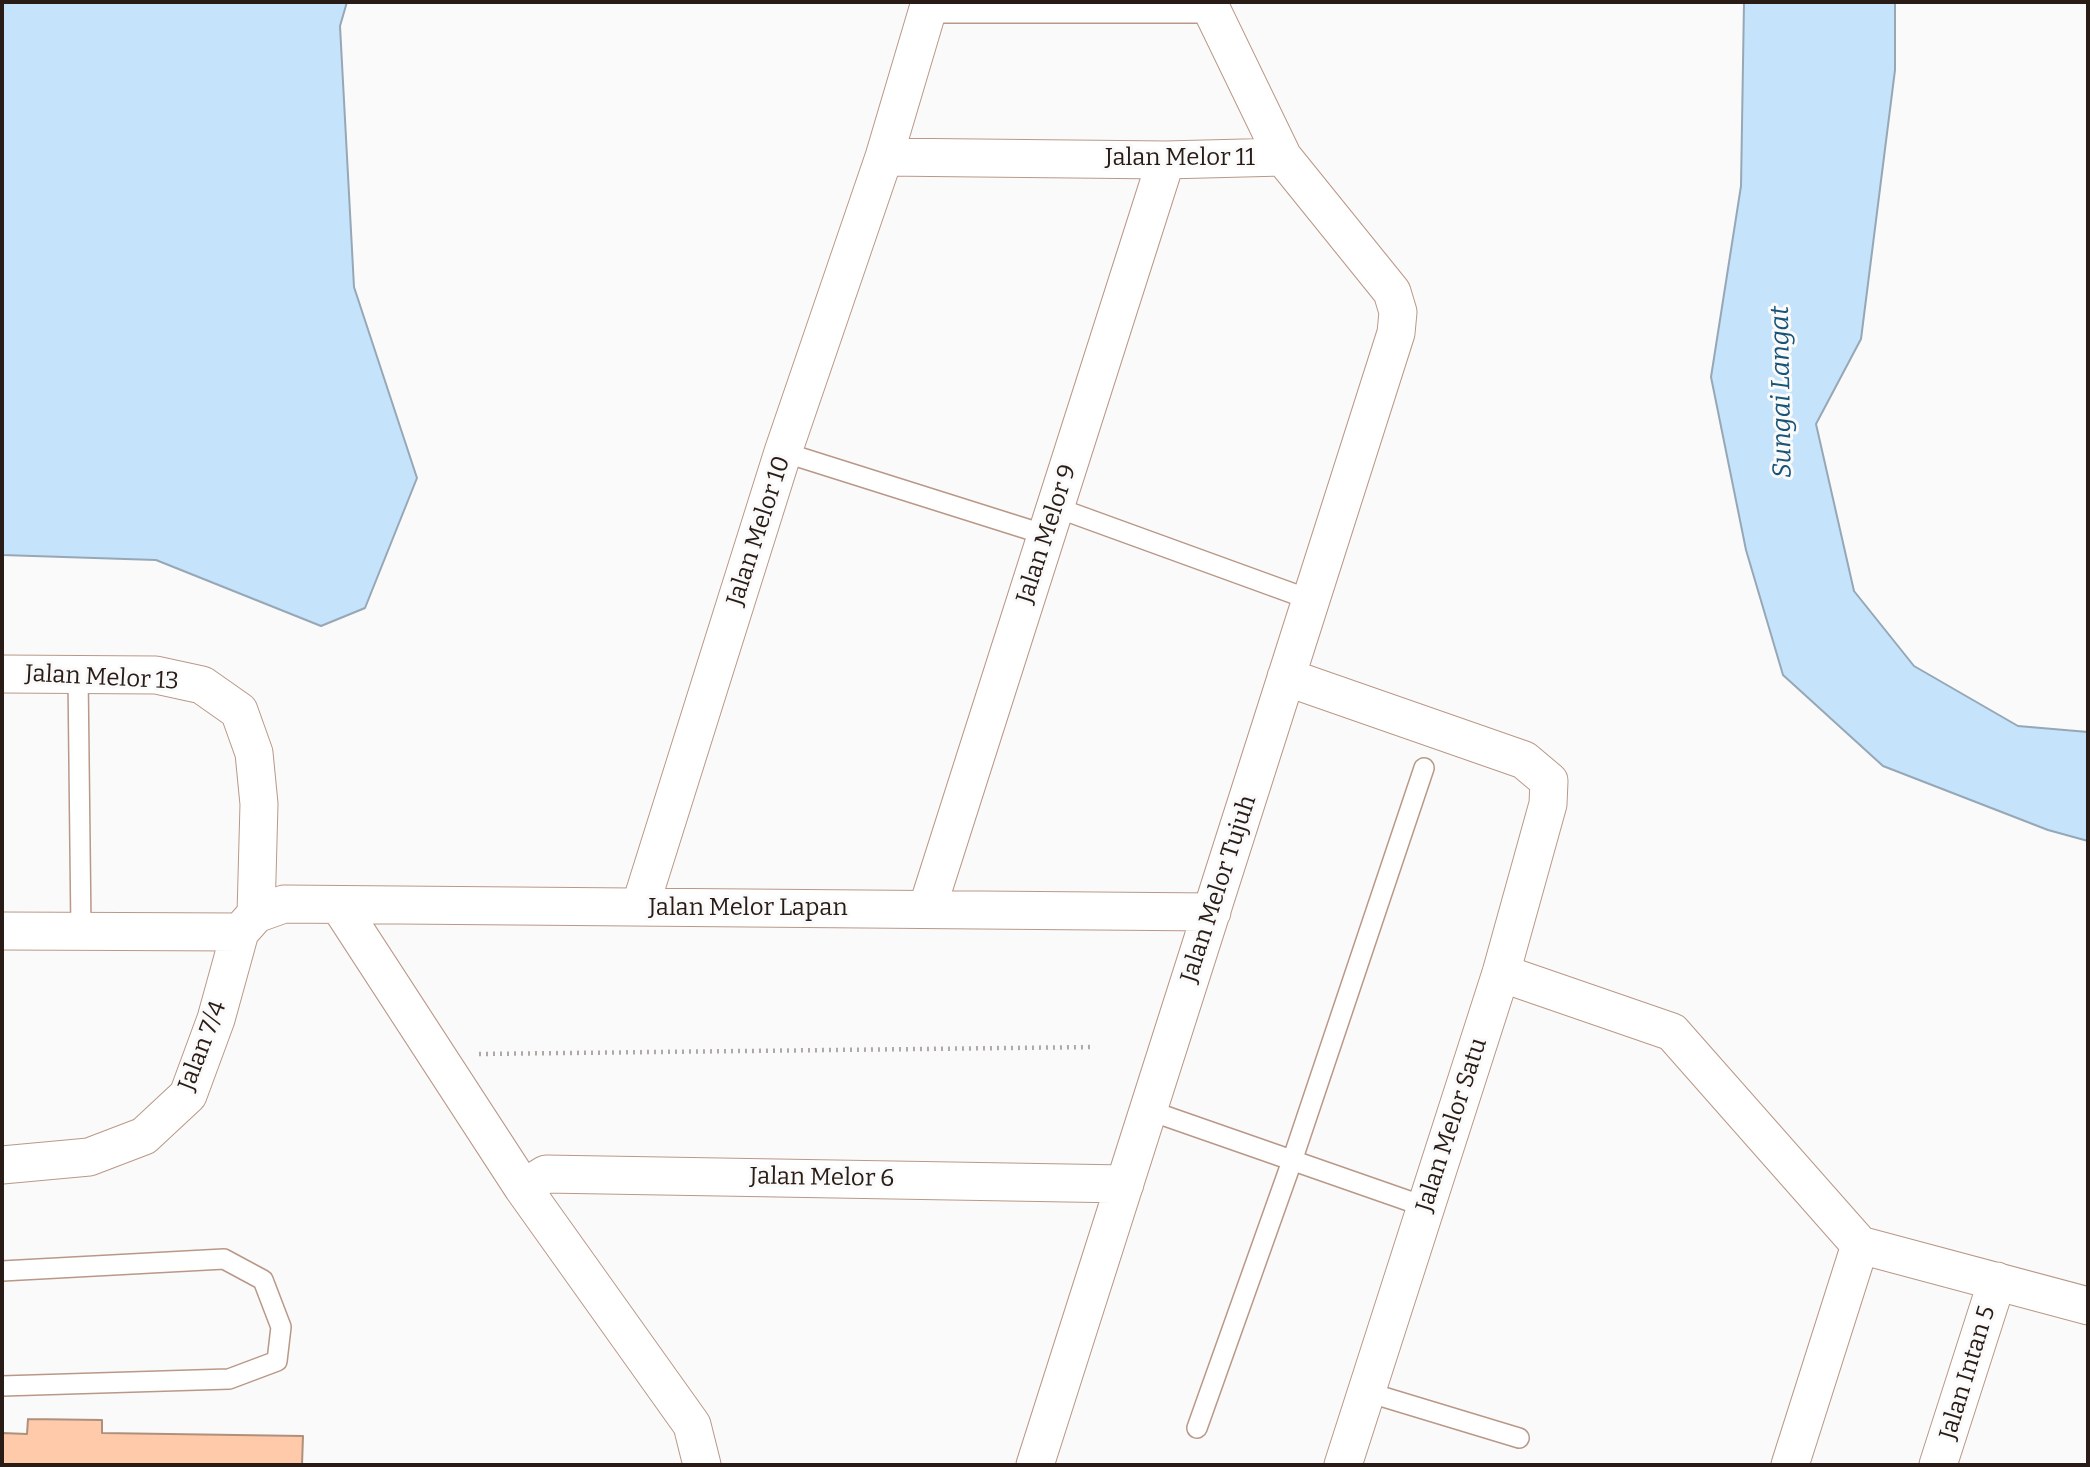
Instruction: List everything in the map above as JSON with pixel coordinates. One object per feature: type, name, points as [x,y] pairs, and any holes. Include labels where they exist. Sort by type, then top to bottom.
[{"type":"street","name":"Jalan Melor 10","points":[[640,907],[783,452],[884,157],[928,7]]},
{"type":"street","points":[[1210,8],[1283,157]]},
{"type":"street","name":"Jalan Melor 11","points":[[884,157],[1166,160],[1283,157],[1392,292],[1398,312]]},
{"type":"street","name":"Jalan Melor 9","points":[[927,909],[1166,160]]},
{"type":"street","name":"Jalan Melor Tujuh","points":[[1035,1465],[1396,333],[1398,312]]},
{"type":"street","name":"Jalan Melor 13","points":[[2,674],[156,676],[202,685],[239,711],[254,753],[259,804],[260,917]]},
{"type":"street","name":"Jalan Melor Satu","points":[[1286,677],[1524,760],[1549,781],[1548,804],[1501,973],[1343,1465]]},
{"type":"street","points":[[338,905],[523,1188],[692,1424],[702,1465]]},
{"type":"street","name":"Jalan Melor Lapan","points":[[260,917],[338,905],[1212,912]]},
{"type":"street","points":[[2,931],[81,931],[260,917]]},
{"type":"street","name":"Jalan 7/4","points":[[2,1165],[89,1157],[144,1136],[188,1095],[216,1019],[260,917]]},
{"type":"street","points":[[1501,973],[1672,1032],[1860,1245],[2088,1306]]},
{"type":"street","name":"Jalan Melor 6","points":[[523,1188],[547,1174],[1125,1184]]},
{"type":"street","points":[[1790,1465],[1860,1245]]},
{"type":"street","name":"Jalan Intan 5","points":[[1938,1465],[1997,1281]]},
{"type":"lane","points":[[928,7],[1210,8]]},
{"type":"lane","points":[[783,452],[1051,521],[1311,600]]},
{"type":"lane","points":[[78,674],[81,931]]},
{"type":"lane","points":[[1197,1428],[1292,1161],[1424,768]]},
{"type":"lane","points":[[1148,1110],[1426,1207]]},
{"type":"lane","points":[[2,1271],[224,1259],[263,1280],[281,1326],[277,1361],[229,1379],[2,1386]]},
{"type":"lane","points":[[1367,1392],[1519,1438]]},
{"type":"path","points":[[436,1055],[1094,1047]]},
{"type":"water","points":[[2,2],[347,2],[340,26],[354,287],[417,478],[365,608],[321,626],[156,560],[2,555]]},
{"type":"water","name":"Sungai Langat","points":[[1744,2],[1895,2],[1895,70],[1861,339],[1816,424],[1854,591],[1914,666],[2018,726],[2088,732],[2088,841],[2048,830],[1883,766],[1783,675],[1746,550],[1711,377],[1741,186]]},
{"type":"building","points":[[28,1419],[102,1420],[102,1433],[303,1436],[302,1465],[2,1465],[2,1433],[27,1434]]}]
